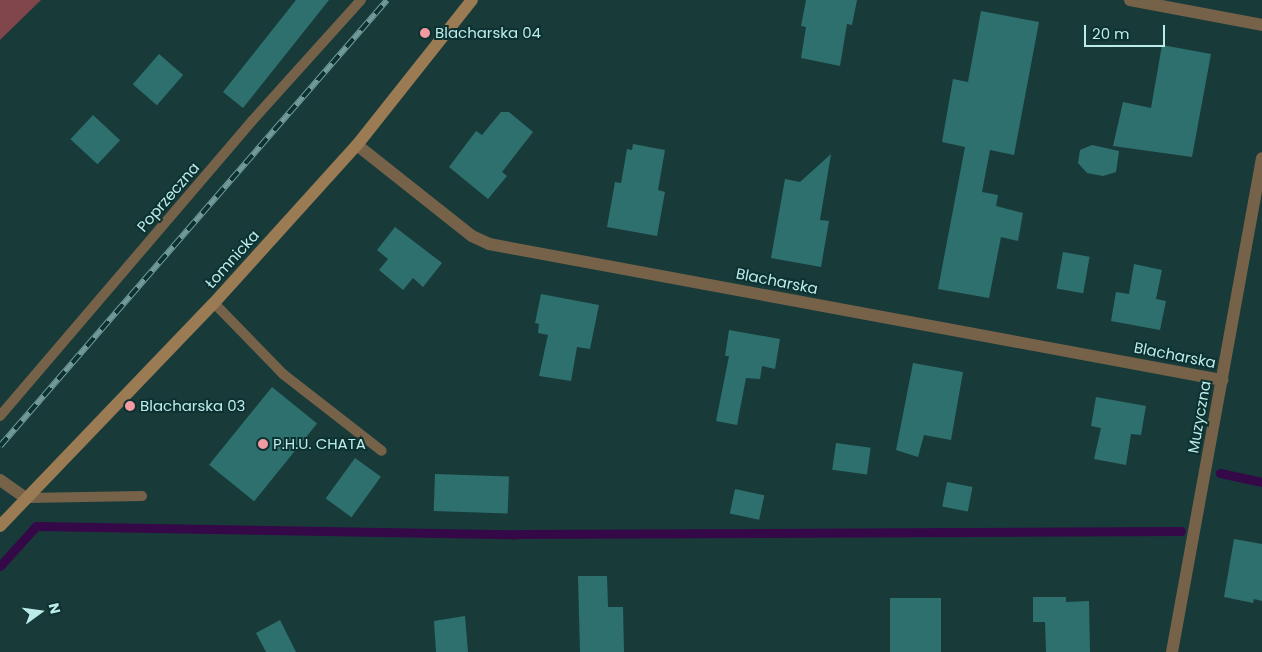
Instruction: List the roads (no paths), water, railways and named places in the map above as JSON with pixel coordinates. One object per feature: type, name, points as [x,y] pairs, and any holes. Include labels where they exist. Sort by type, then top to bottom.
[{"type":"street","name":"Łomnicka","points":[[0,526],[214,303],[357,145],[472,0]]},
{"type":"street","points":[[1130,0],[1262,24]]},
{"type":"street","name":"Blacharska","points":[[357,145],[472,236],[489,244],[1222,380]]},
{"type":"street","name":"Muzyczna","points":[[1172,652],[1262,158]]},
{"type":"street","points":[[0,480],[26,498]]},
{"type":"lane","name":"Poprzeczna","points":[[0,416],[252,121],[361,0]]},
{"type":"lane","points":[[214,303],[283,374],[382,451]]},
{"type":"lane","points":[[26,498],[142,496]]},
{"type":"waterway","points":[[1220,473],[1262,482]]},
{"type":"waterway","points":[[0,566],[36,526],[516,534],[1181,531]]},
{"type":"railway","points":[[0,446],[387,0]]},
{"type":"place","name":"Blacharska 04","points":[[425,33]]},
{"type":"place","name":"Blacharska 03","points":[[130,406]]},
{"type":"place","name":"P.H.U. CHATA","points":[[263,444]]}]
